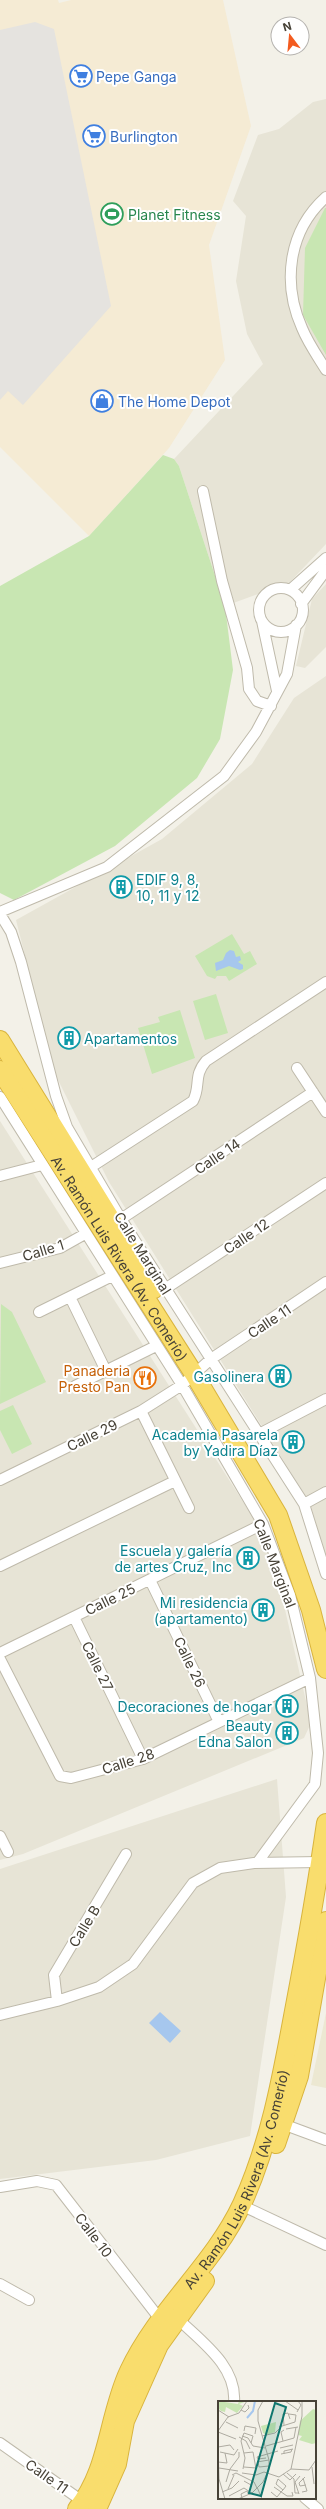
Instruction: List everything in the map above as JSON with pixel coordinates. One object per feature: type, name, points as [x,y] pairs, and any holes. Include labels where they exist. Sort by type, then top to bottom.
[{"type":"highway","name":"Av. Ramón Luis Rivera (Av. Comerío)","points":[[0,1040],[197,1371],[278,1515],[311,1610],[326,1669]]},
{"type":"highway","name":"Av. Ramón Luis Rivera (Av. Comerío)","points":[[0,1070],[287,1509],[326,1617]]},
{"type":"highway","name":"Av. Ramón Luis Rivera (Av. Comerío)","points":[[278,2122],[283,2072],[326,1823]]},
{"type":"highway","name":"Av. Ramón Luis Rivera (Av. Comerío)","points":[[88,2507],[117,2464],[125,2421],[169,2319],[207,2280],[246,2207],[278,2122],[299,2076],[326,1921]]},
{"type":"street","points":[[326,197],[316,206],[300,230],[290,263],[291,296],[302,329],[326,370]]},
{"type":"street","points":[[203,491],[222,581],[247,668],[249,689],[257,701],[271,706]]},
{"type":"street","points":[[290,590],[326,558]]},
{"type":"street","points":[[301,604],[326,570]]},
{"type":"street","points":[[261,620],[267,627],[275,631],[290,630],[301,618],[301,604],[297,595],[290,590],[281,588],[265,595],[260,603],[261,620],[277,691]]},
{"type":"street","points":[[0,913],[107,867],[224,776],[256,732],[287,674],[291,642],[296,625]]},
{"type":"street","name":"Calle Marginal","points":[[0,913],[11,932],[21,962],[56,1096],[68,1127],[121,1219],[165,1289],[197,1371],[263,1524],[290,1596],[310,1678],[318,1753],[316,1784],[257,1863]]},
{"type":"street","points":[[91,1167],[193,1101],[196,1095],[198,1072],[206,1061],[326,982]]},
{"type":"street","points":[[297,1068],[326,1112]]},
{"type":"street","name":"Calle 14","points":[[121,1219],[313,1092]]},
{"type":"street","name":"Calle Marginal","points":[[0,1097],[156,1346],[197,1371],[259,1434],[304,1504],[326,1574]]},
{"type":"street","points":[[0,1176],[42,1165]]},
{"type":"street","name":"Calle 12","points":[[165,1289],[326,1183]]},
{"type":"street","name":"Calle 1","points":[[0,1263],[60,1248],[85,1234]]},
{"type":"street","points":[[39,1312],[112,1276]]},
{"type":"street","name":"Calle 11","points":[[197,1371],[326,1282]]},
{"type":"street","points":[[70,1297],[106,1371]]},
{"type":"street","points":[[75,1386],[156,1346]]},
{"type":"street","name":"Calle 29","points":[[0,1480],[141,1411],[197,1371]]},
{"type":"street","points":[[259,1434],[326,1399]]},
{"type":"street","points":[[141,1411],[189,1508]]},
{"type":"street","points":[[0,1566],[176,1481]]},
{"type":"street","points":[[304,1504],[326,1492]]},
{"type":"street","name":"Calle 25","points":[[0,1653],[263,1524]]},
{"type":"street","name":"Calle 26","points":[[150,1580],[219,1722]]},
{"type":"street","name":"Calle 27","points":[[74,1617],[143,1759]]},
{"type":"street","name":"Calle 28","points":[[0,1659],[60,1776],[71,1778],[143,1759],[310,1678]]},
{"type":"street","points":[[0,1836],[8,1852]]},
{"type":"street","name":"Calle B","points":[[57,2001],[54,1975],[126,1854]]},
{"type":"street","points":[[0,2015],[57,2001],[99,1987],[133,1964],[193,1883],[220,1868],[257,1863],[320,1862]]},
{"type":"street","points":[[278,2122],[326,2140]]},
{"type":"street","name":"Calle 10","points":[[0,2187],[37,2181],[56,2185],[169,2319],[210,2350],[231,2375],[235,2392],[234,2401]]},
{"type":"street","points":[[246,2207],[326,2245]]},
{"type":"street","points":[[0,2284],[29,2300]]},
{"type":"street","name":"Calle 11","points":[[0,2443],[88,2507]]},
{"type":"street","points":[[305,2499],[318,2509]]},
{"type":"shaded area","points":[[0,0],[58,0],[59,3],[71,0],[223,0],[251,126],[209,245],[225,360],[169,448],[89,536],[0,447]]},
{"type":"shaded area","points":[[35,22],[54,29],[111,306],[23,405],[8,391],[0,400],[0,30]]},
{"type":"shaded area","points":[[326,99],[326,544],[289,583],[225,606],[179,466],[174,459],[263,364],[247,334],[236,281],[246,216],[233,201],[258,135],[279,129],[313,102]]},
{"type":"shaded area","points":[[326,584],[326,647],[305,668],[296,666],[312,599]]},
{"type":"shaded area","points":[[326,676],[326,1558],[310,1503],[109,1182],[55,1074],[16,920],[162,839],[252,764],[294,698]]},
{"type":"shaded area","points":[[0,1121],[270,1544],[311,1723],[304,1738],[23,1854],[0,1860]]},
{"type":"shaded area","points":[[277,1779],[286,1897],[250,2136],[156,2160],[0,2179],[0,1869]]},
{"type":"shaded area","points":[[326,2013],[326,2088],[311,2085]]},
{"type":"green space","points":[[325,208],[326,355],[303,315],[305,248]]},
{"type":"green space","points":[[163,455],[174,459],[179,466],[225,606],[233,670],[220,739],[197,778],[115,846],[14,900],[0,893],[0,586],[89,536]]},
{"type":"green space","points":[[232,934],[244,954],[250,951],[257,964],[229,981],[226,976],[217,976],[215,979],[207,976],[195,956]]},
{"type":"green space","points":[[216,994],[228,1033],[205,1040],[193,1001]]},
{"type":"green space","points":[[180,1010],[195,1058],[152,1074],[138,1028],[160,1022],[158,1017]]},
{"type":"green space","points":[[1,1304],[12,1312],[46,1382],[0,1404]]},
{"type":"green space","points":[[13,1405],[32,1444],[12,1454],[0,1430],[0,1411]]},
{"type":"water","points":[[230,950],[234,951],[236,957],[240,956],[241,960],[238,962],[243,965],[243,969],[240,970],[229,966],[216,971],[215,963],[223,960],[226,953]]},
{"type":"water","points":[[160,2012],[181,2031],[170,2043],[149,2023]]},
{"type":"place","name":"Pepe Ganga","points":[[81,76]]},
{"type":"place","name":"Burlington","points":[[94,136]]},
{"type":"place","name":"Planet Fitness","points":[[112,214]]},
{"type":"place","name":"The Home Depot","points":[[102,401]]},
{"type":"place","name":"EDIF 9, 8, 10, 11 y 12","points":[[121,887]]},
{"type":"place","name":"Apartamentos","points":[[69,1038]]},
{"type":"place","name":"Gasolinera","points":[[280,1376]]},
{"type":"place","name":"Panaderia Presto Pan","points":[[145,1378]]},
{"type":"place","name":"Academia Pasarela by Yadira Díaz","points":[[293,1442]]},
{"type":"place","name":"Escuela y galería de artes Cruz, Inc","points":[[248,1558]]},
{"type":"place","name":"Mi residencia (apartamento)","points":[[263,1610]]},
{"type":"place","name":"Decoraciones de hogar","points":[[287,1706]]},
{"type":"place","name":"Beauty Edna Salon","points":[[287,1733]]}]
